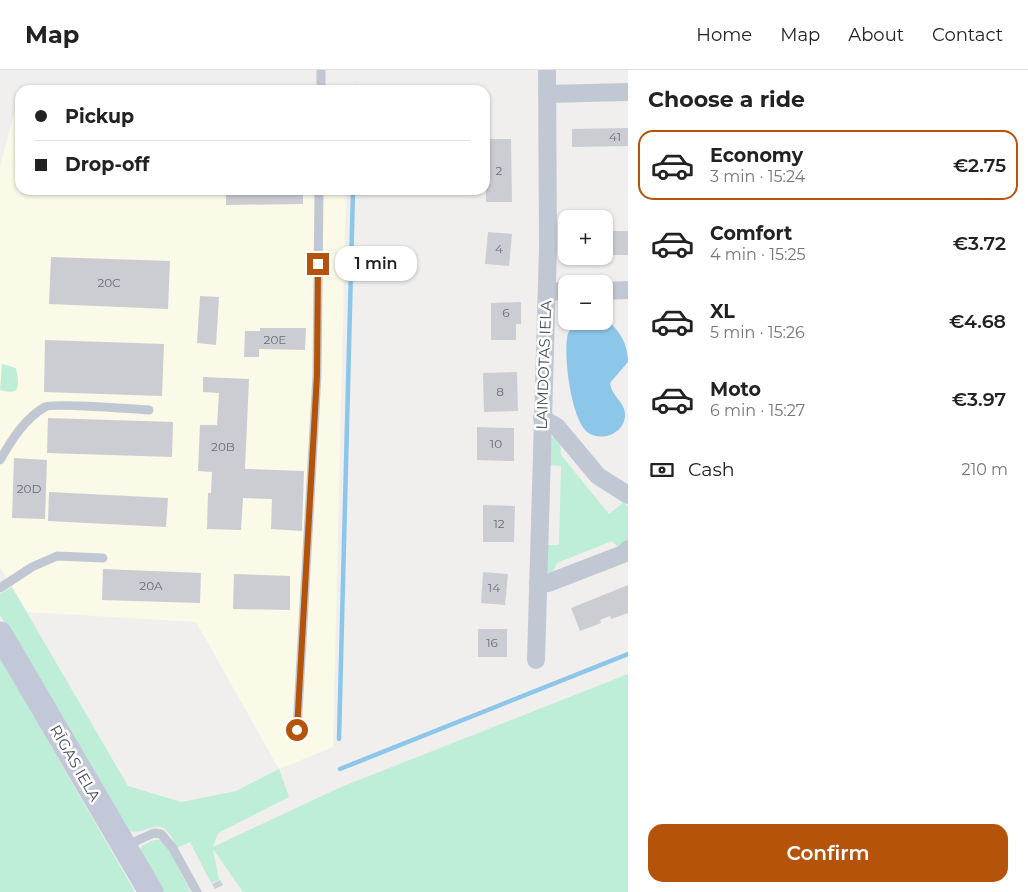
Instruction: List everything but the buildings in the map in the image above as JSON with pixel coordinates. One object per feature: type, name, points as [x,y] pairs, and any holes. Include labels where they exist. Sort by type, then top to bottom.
[{"type":"main road","name":"RĪGAS IELA","points":[[0,634],[151,892]]},
{"type":"street","name":"LAIMDOTAS IELA","points":[[536,660],[547,292],[547,70]]},
{"type":"street","points":[[546,94],[628,92]]},
{"type":"street","points":[[613,290],[628,290]]},
{"type":"street","points":[[547,292],[558,291]]},
{"type":"street","points":[[542,418],[556,427],[598,476],[628,495]]},
{"type":"street","points":[[538,583],[548,583],[626,553],[628,549]]},
{"type":"lane","points":[[321,70],[321,85]]},
{"type":"lane","points":[[297,730],[317,375],[319,195]]},
{"type":"lane","points":[[0,460],[11,442],[31,417],[46,405],[149,410]]},
{"type":"lane","points":[[0,588],[32,567],[57,556],[103,558]]},
{"type":"lane","points":[[124,846],[154,833],[161,834],[172,847],[197,892]]},
{"type":"shaded area","points":[[15,110],[15,195],[346,195],[333,747],[279,769],[196,622],[27,612],[0,567],[0,166]]},
{"type":"green space","points":[[2,364],[16,368],[18,384],[16,390],[0,390]]},
{"type":"green space","points":[[554,436],[560,441],[561,455],[609,514],[624,502],[628,507],[628,541],[621,550],[612,541],[557,563],[551,576],[547,572],[547,545],[559,545],[561,466],[549,465],[550,438]]},
{"type":"green space","points":[[12,587],[128,786],[181,802],[236,791],[279,769],[289,797],[218,833],[213,847],[341,787],[628,674],[628,892],[243,892],[213,849],[219,880],[211,883],[190,842],[177,848],[165,829],[159,827],[133,832],[124,829],[0,615],[0,594]]},
{"type":"green space","points":[[0,658],[135,892],[0,892]]},
{"type":"green space","points":[[154,840],[160,840],[165,843],[191,892],[160,892],[140,850],[142,846]]},
{"type":"water","points":[[613,326],[622,337],[628,355],[628,362],[610,383],[625,413],[621,427],[611,435],[591,435],[581,424],[576,413],[568,373],[566,347],[570,330],[613,330]]},
{"type":"waterway","points":[[339,739],[353,195]]},
{"type":"waterway","points":[[340,769],[628,654]]},
{"type":"route","points":[[297,730],[317,375],[318,264]]}]
